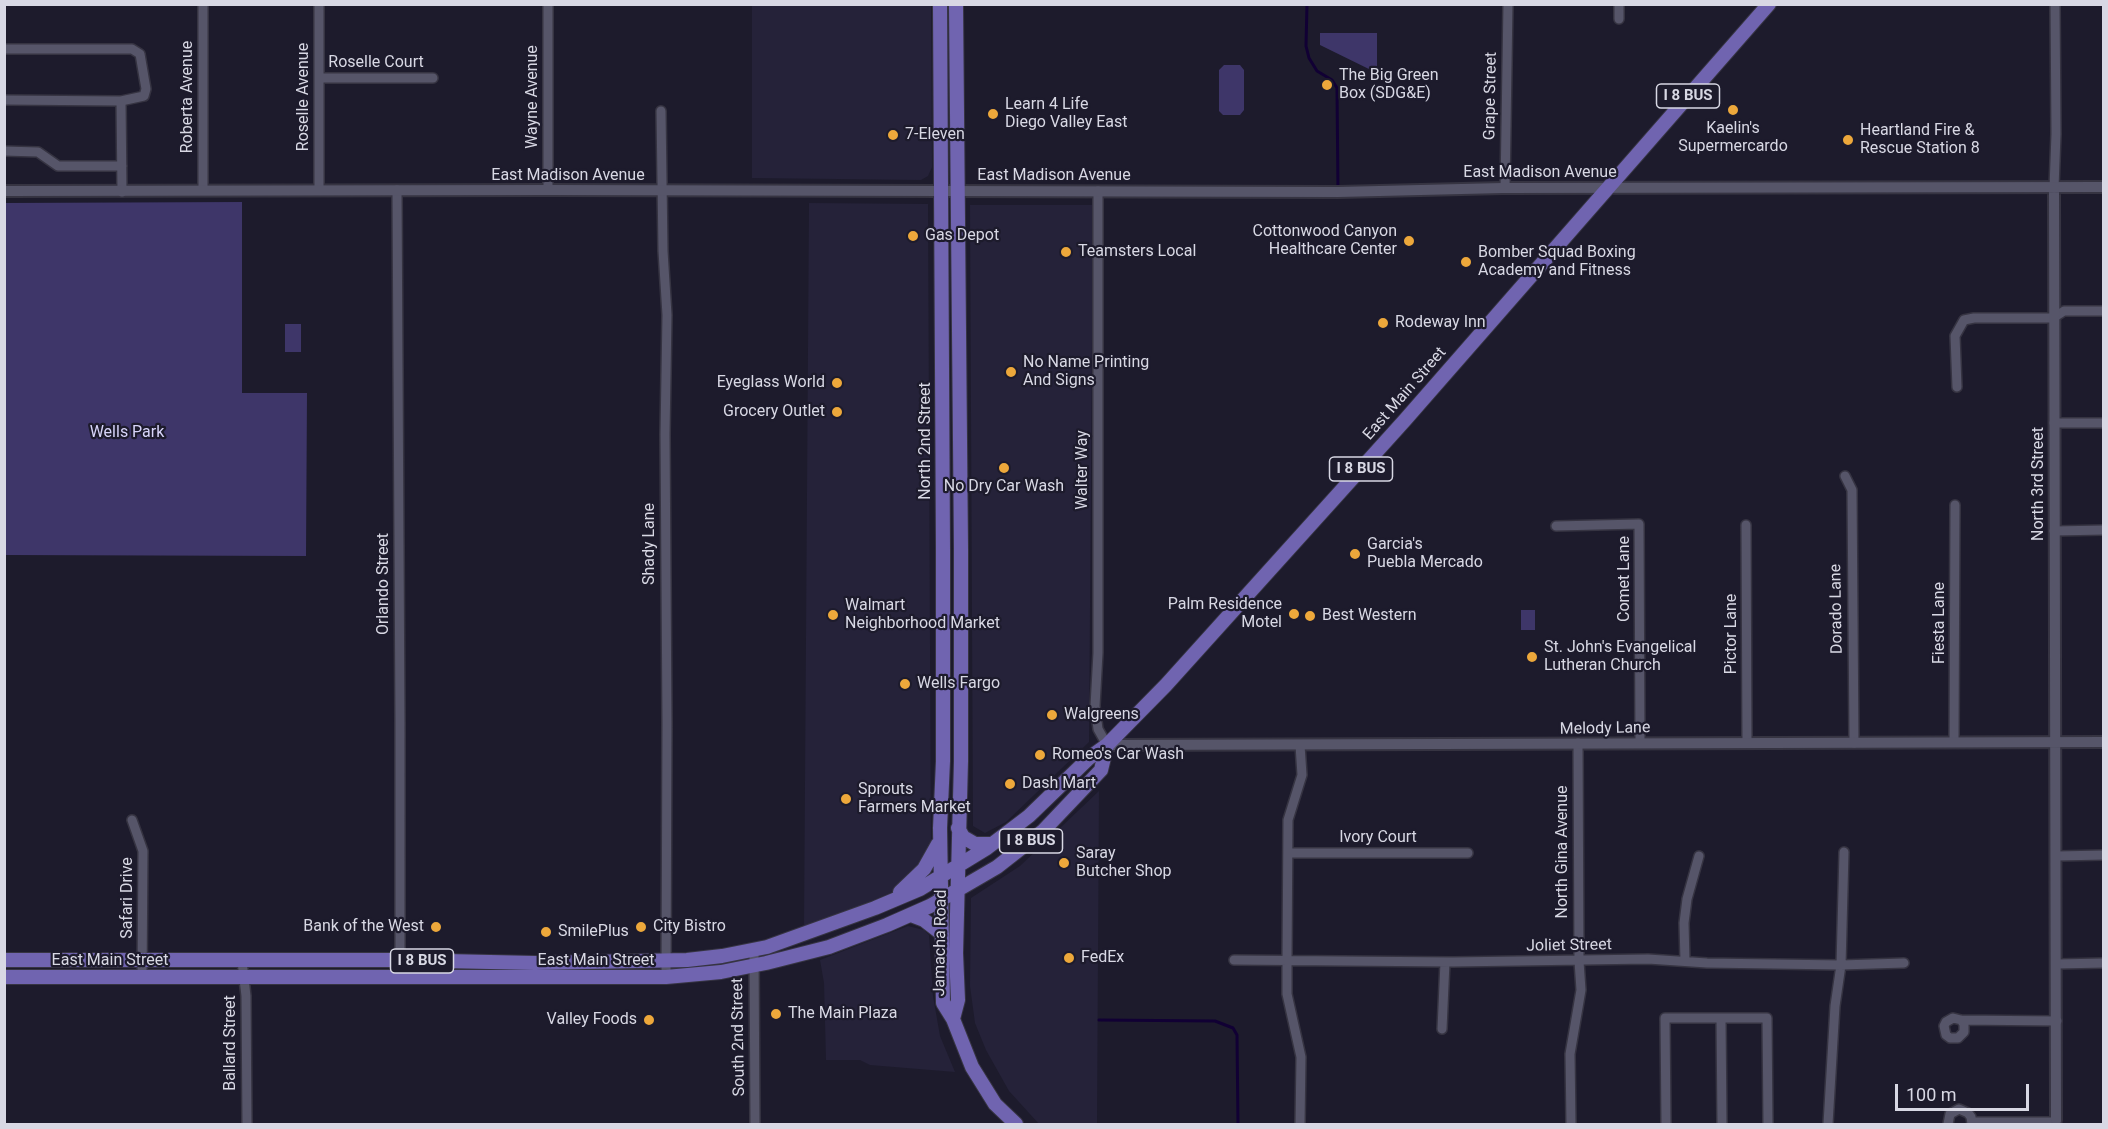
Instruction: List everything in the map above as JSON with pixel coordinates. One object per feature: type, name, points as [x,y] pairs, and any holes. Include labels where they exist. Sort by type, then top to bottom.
[{"type":"main road","name":"North 2nd Street","points":[[940,4],[943,504],[941,876]]},
{"type":"main road","name":"North 2nd Street","points":[[956,4],[961,521],[959,866]]},
{"type":"main road","name":"East Main Street","points":[[4,960],[566,962],[710,957],[754,950],[802,935],[920,888],[959,866],[1029,816],[1089,758],[1107,745],[1166,685],[1330,503],[1769,4]]},
{"type":"main road","points":[[941,347],[946,349],[956,363],[960,378]]},
{"type":"main road","points":[[943,504],[950,516],[956,521],[961,521]]},
{"type":"main road","points":[[943,575],[949,595],[956,606],[960,607]]},
{"type":"main road","points":[[942,609],[951,621],[960,642]]},
{"type":"main road","name":"East Main Street","points":[[4,977],[666,977],[690,976],[753,966],[829,947],[911,915],[942,900],[997,867],[1043,831],[1101,770],[1107,745]]},
{"type":"main road","points":[[958,828],[963,837],[975,844],[992,844]]},
{"type":"main road","points":[[887,903],[924,869],[940,839]]},
{"type":"main road","name":"Jamacha Road","points":[[953,1019],[958,1000],[956,944],[959,866]]},
{"type":"main road","name":"Jamacha Road","points":[[941,876],[943,1003],[953,1019],[972,1067],[995,1104],[1016,1125]]},
{"type":"main road","points":[[911,915],[924,920],[942,934]]},
{"type":"main road","points":[[566,962],[567,977]]},
{"type":"street","name":"Roberta Avenue","points":[[203,4],[203,190]]},
{"type":"street","name":"Roselle Avenue","points":[[319,4],[319,190]]},
{"type":"street","name":"Wayne Avenue","points":[[548,4],[548,190]]},
{"type":"street","name":"Grape Street","points":[[1504,188],[1508,4]]},
{"type":"street","points":[[1619,4],[1619,19]]},
{"type":"street","name":"North 3rd Street","points":[[2055,4],[2056,1122]]},
{"type":"street","points":[[4,49],[132,49],[140,54],[146,89],[144,96],[121,100],[4,100]]},
{"type":"street","name":"Roselle Court","points":[[319,78],[433,78]]},
{"type":"street","points":[[121,100],[122,192]]},
{"type":"street","name":"Shady Lane","points":[[661,111],[667,315],[665,434],[666,977]]},
{"type":"street","points":[[4,151],[38,152],[58,166],[122,166]]},
{"type":"street","name":"East Madison Avenue","points":[[4,191],[1338,192],[1504,188],[2103,188]]},
{"type":"street","name":"Orlando Street","points":[[397,190],[400,977]]},
{"type":"street","name":"Walter Way","points":[[1098,191],[1098,653],[1095,706],[1098,729],[1107,745]]},
{"type":"street","points":[[1957,387],[1955,336],[1962,323],[1961,309]]},
{"type":"street","points":[[1962,323],[1974,318],[2054,318],[2064,311],[2103,311]]},
{"type":"street","points":[[2054,423],[2103,423]]},
{"type":"street","name":"Dorado Lane","points":[[1845,476],[1851,490],[1854,743]]},
{"type":"street","name":"Fiesta Lane","points":[[1954,742],[1955,505]]},
{"type":"street","name":"Comet Lane","points":[[1556,525],[1639,524],[1640,743]]},
{"type":"street","name":"Pictor Lane","points":[[1746,525],[1747,743]]},
{"type":"street","points":[[2054,531],[2103,530]]},
{"type":"street","name":"Melody Lane","points":[[1107,745],[2103,742]]},
{"type":"street","name":"North Gina Avenue","points":[[1571,1125],[1570,1054],[1581,990],[1578,743]]},
{"type":"street","points":[[1300,745],[1302,775],[1287,820],[1287,994],[1300,1057],[1300,1125]]},
{"type":"street","name":"Safari Drive","points":[[132,820],[143,851],[142,978]]},
{"type":"street","points":[[1828,1125],[1835,1006],[1841,965],[1844,852]]},
{"type":"street","name":"Ivory Court","points":[[1287,853],[1468,853]]},
{"type":"street","points":[[2057,856],[2103,855]]},
{"type":"street","points":[[1685,961],[1684,923],[1687,899],[1699,856]]},
{"type":"street","name":"South 2nd Street","points":[[754,950],[755,1125]]},
{"type":"street","name":"Joliet Street","points":[[1234,960],[1445,962],[1648,959],[1841,965],[1904,963]]},
{"type":"street","name":"Ballard Street","points":[[242,962],[246,996],[247,1125]]},
{"type":"street","points":[[1442,1029],[1445,962]]},
{"type":"street","points":[[2057,964],[2103,963]]},
{"type":"street","points":[[1666,1125],[1665,1018],[1767,1018],[1768,1125]]},
{"type":"street","points":[[1721,1018],[1722,1125]]},
{"type":"street","points":[[1961,1020],[2057,1021]]},
{"type":"street","points":[[1948,1125],[1950,1114],[1959,1110],[1968,1113],[1972,1123],[2056,1122]]},
{"type":"shaded area","points":[[752,5],[931,5],[932,167],[928,176],[921,180],[752,178]]},
{"type":"shaded area","points":[[809,203],[928,204],[931,865],[909,888],[804,926]]},
{"type":"shaded area","points":[[970,205],[1093,205],[1089,742],[1006,822],[985,833],[973,826]]},
{"type":"shaded area","points":[[1099,791],[1097,1124],[1039,1124],[1009,1091],[986,1050],[975,1023],[970,986],[971,898],[1020,866]]},
{"type":"shaded area","points":[[908,926],[924,930],[929,935],[933,996],[940,1036],[955,1072],[870,1065],[860,1060],[826,1060],[824,983],[820,960]]},
{"type":"green space","points":[[1320,33],[1377,33],[1377,73],[1320,45]]},
{"type":"green space","points":[[1224,65],[1240,65],[1244,70],[1244,110],[1240,115],[1223,115],[1219,111],[1219,70]]},
{"type":"green space","name":"Wells Park","points":[[242,202],[242,393],[307,393],[306,556],[5,555],[5,203]]},
{"type":"green space","points":[[285,324],[301,324],[301,352],[285,352]]},
{"type":"green space","points":[[1521,610],[1535,610],[1535,630],[1521,630]]},
{"type":"waterway","points":[[1307,4],[1306,46],[1309,58],[1317,71],[1332,80],[1337,88],[1338,191]]},
{"type":"waterway","points":[[1099,1020],[1215,1021],[1233,1028],[1237,1035],[1238,1124]]},
{"type":"place","name":"The Big Green Box (SDG&E)","points":[[1327,85]]},
{"type":"place","name":"Kaelin's Supermercardo","points":[[1733,110]]},
{"type":"place","name":"Learn 4 Life Diego Valley East","points":[[993,114]]},
{"type":"place","name":"7-Eleven","points":[[893,135]]},
{"type":"place","name":"Heartland Fire & Rescue Station 8","points":[[1848,140]]},
{"type":"place","name":"Gas Depot","points":[[913,236]]},
{"type":"place","name":"Cottonwood Canyon Healthcare Center","points":[[1409,241]]},
{"type":"place","name":"Teamsters Local","points":[[1066,252]]},
{"type":"place","name":"Bomber Squad Boxing Academy and Fitness","points":[[1466,262]]},
{"type":"place","name":"Rodeway Inn","points":[[1383,323]]},
{"type":"place","name":"No Name Printing And Signs","points":[[1011,372]]},
{"type":"place","name":"Eyeglass World","points":[[837,383]]},
{"type":"place","name":"Grocery Outlet","points":[[837,412]]},
{"type":"place","name":"No Dry Car Wash","points":[[1004,468]]},
{"type":"place","name":"Garcia's Puebla Mercado","points":[[1355,554]]},
{"type":"place","name":"Palm Residence Motel","points":[[1294,614]]},
{"type":"place","name":"Walmart Neighborhood Market","points":[[833,615]]},
{"type":"place","name":"Best Western","points":[[1310,616]]},
{"type":"place","name":"St. John's Evangelical Lutheran Church","points":[[1532,657]]},
{"type":"place","name":"Wells Fargo","points":[[905,684]]},
{"type":"place","name":"Walgreens","points":[[1052,715]]},
{"type":"place","name":"Romeo's Car Wash","points":[[1040,755]]},
{"type":"place","name":"Dash Mart","points":[[1010,784]]},
{"type":"place","name":"Sprouts Farmers Market","points":[[846,799]]},
{"type":"place","name":"Saray Butcher Shop","points":[[1064,863]]},
{"type":"place","name":"Bank of the West","points":[[436,927]]},
{"type":"place","name":"City Bistro","points":[[641,927]]},
{"type":"place","name":"SmilePlus","points":[[546,932]]},
{"type":"place","name":"FedEx","points":[[1069,958]]},
{"type":"place","name":"The Main Plaza","points":[[776,1014]]},
{"type":"place","name":"Valley Foods","points":[[649,1020]]}]
